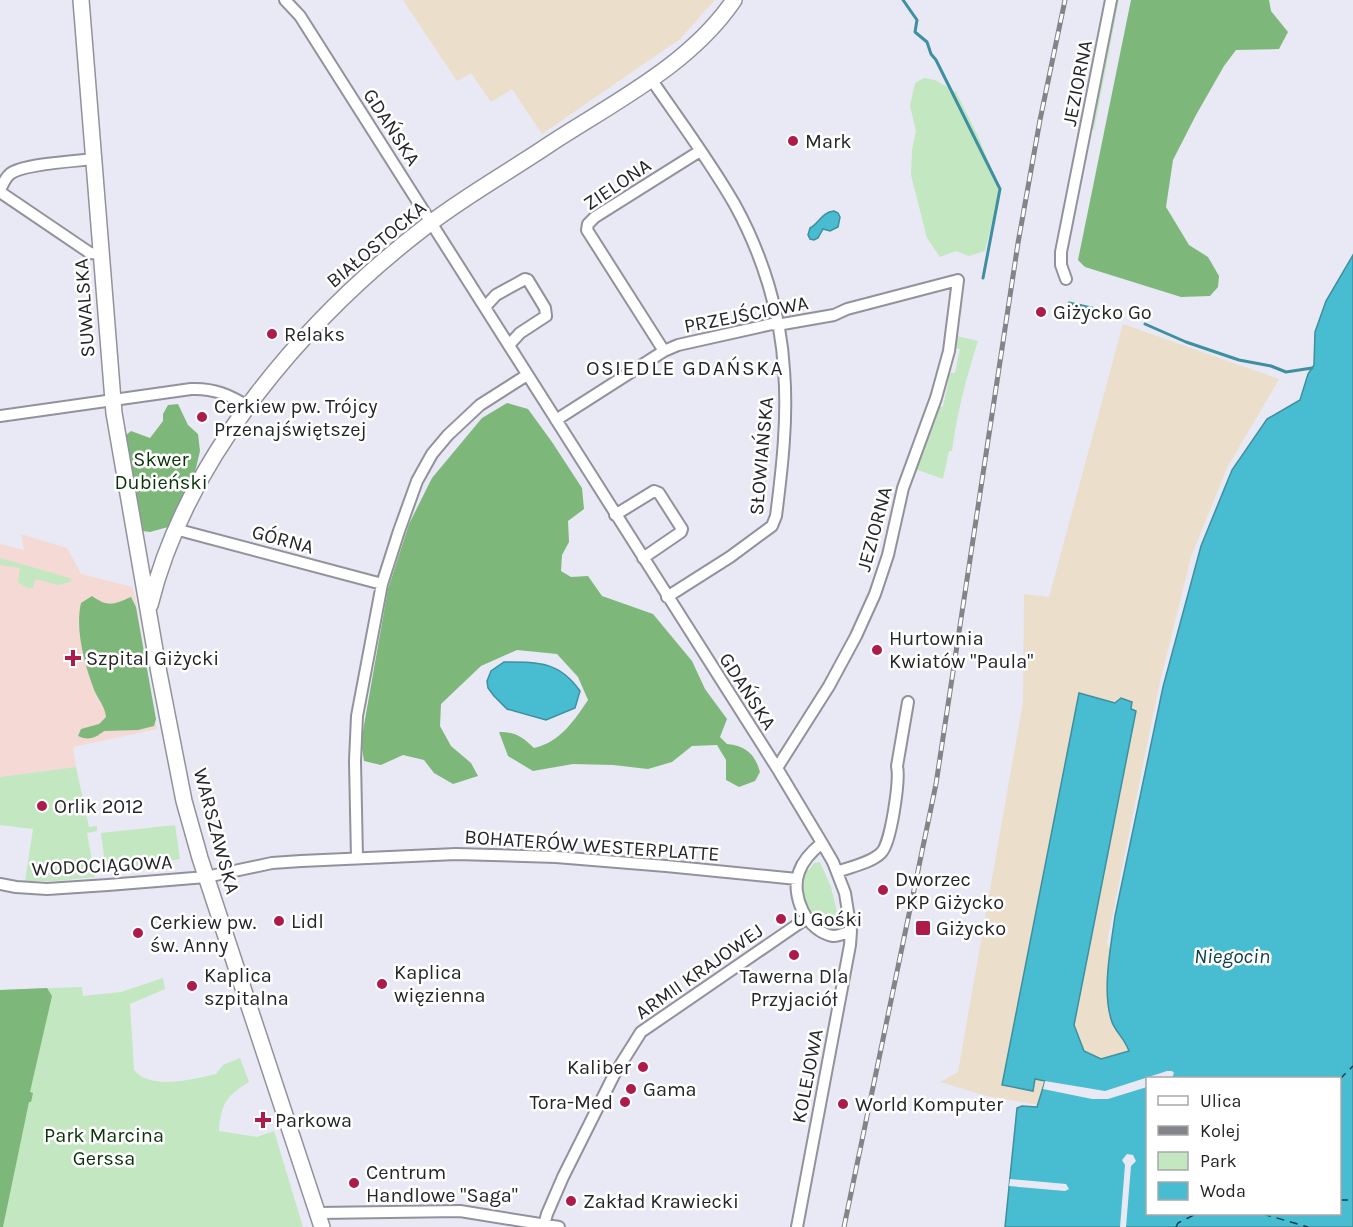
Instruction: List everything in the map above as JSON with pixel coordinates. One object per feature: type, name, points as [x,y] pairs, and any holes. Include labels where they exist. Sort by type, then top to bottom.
[{"type":"street","name":"SUWALSKA","points":[[81,0],[113,400],[148,611]]},
{"type":"street","name":"GDAŃSKA","points":[[285,0],[300,16],[777,768],[837,872]]},
{"type":"street","name":"BIAŁOSTOCKA","points":[[148,611],[160,568],[192,492],[249,407],[312,329],[370,274],[431,222],[651,79],[700,39],[734,0]]},
{"type":"street","name":"JEZIORNA","points":[[1066,279],[1061,265],[1061,252],[1111,0]]},
{"type":"street","name":"SŁOWIAŃSKA","points":[[651,79],[729,194],[746,228],[765,274],[785,372],[785,408],[777,505],[772,526],[667,597]]},
{"type":"street","name":"ZIELONA","points":[[664,351],[587,230],[588,224],[700,151]]},
{"type":"street","points":[[94,159],[24,168],[12,172],[4,180],[0,191],[90,253],[101,254]]},
{"type":"street","points":[[485,307],[496,295],[525,279],[528,280],[545,308],[546,316],[520,333],[509,345]]},
{"type":"street","name":"JEZIORNA","points":[[777,768],[829,686],[875,594],[888,555],[903,488],[936,398],[949,351],[958,280]]},
{"type":"street","name":"PRZEJŚCIOWA","points":[[556,420],[664,351],[715,336],[772,324],[834,315],[847,309],[958,280]]},
{"type":"street","points":[[357,858],[355,739],[368,653],[382,584],[417,482],[432,454],[448,435],[480,405],[527,375]]},
{"type":"street","points":[[0,416],[203,388],[223,392],[249,407]]},
{"type":"street","points":[[615,515],[654,491],[659,492],[682,529],[681,532],[643,558]]},
{"type":"street","name":"GÓRNA","points":[[175,529],[382,584]]},
{"type":"street","name":"WARSZAWSKA","points":[[148,611],[184,801],[206,877],[321,1220]]},
{"type":"street","points":[[837,872],[875,857],[885,848],[898,789],[897,766],[908,702]]},
{"type":"street","points":[[822,843],[804,862],[797,879],[796,893],[801,909],[819,929],[834,936],[851,931]]},
{"type":"street","name":"BOHATERÓW WESTERPLATTE","points":[[206,877],[272,863],[456,854],[556,857],[797,879]]},
{"type":"street","name":"KOLEJOWA","points":[[797,1227],[851,931],[845,893],[837,872]]},
{"type":"street","name":"WODOCIĄGOWA","points":[[0,884],[47,889],[206,877]]},
{"type":"street","name":"ARMII KRAJOWEJ","points":[[544,1225],[563,1177],[614,1075],[640,1032],[807,918]]},
{"type":"street","points":[[321,1220],[460,1211],[505,1222],[559,1227]]},
{"type":"shaded area","points":[[403,0],[715,0],[680,39],[542,134],[512,89],[491,102],[471,73],[457,81]]},
{"type":"shaded area","points":[[1123,324],[1279,379],[1227,468],[1191,557],[1159,686],[1107,942],[1138,1026],[1141,1100],[1061,1109],[987,1096],[940,1082],[958,1072],[1023,702],[1024,594],[1049,597]]},
{"type":"shaded area","name":"Szpital Giżycki","points":[[21,534],[67,548],[81,574],[133,587],[157,729],[73,747],[76,767],[0,777],[0,544],[24,550]]},
{"type":"green space","points":[[1115,0],[1119,0],[1094,130],[1091,128]]},
{"type":"green space","points":[[1131,0],[1269,0],[1271,11],[1288,32],[1279,49],[1236,50],[1224,66],[1173,160],[1166,207],[1189,245],[1208,257],[1219,276],[1218,287],[1210,296],[1181,297],[1085,267],[1078,260]]},
{"type":"green space","points":[[924,78],[935,80],[956,92],[1000,189],[985,251],[969,256],[956,251],[940,257],[927,238],[911,175],[912,150],[916,131],[910,106],[915,83]]},
{"type":"green space","points":[[957,336],[978,341],[962,396],[952,451],[949,451],[943,479],[915,469],[937,406],[943,407],[950,373],[955,373],[960,349],[956,348]]},
{"type":"green space","points":[[507,403],[528,409],[582,488],[584,509],[568,521],[569,542],[562,555],[561,571],[571,577],[588,576],[602,596],[653,614],[692,661],[705,689],[727,719],[720,737],[727,744],[749,752],[755,760],[760,772],[755,781],[739,787],[726,780],[726,760],[717,745],[692,746],[672,762],[648,769],[573,764],[533,771],[508,756],[499,732],[518,736],[534,748],[543,745],[566,730],[588,700],[578,677],[557,654],[517,650],[481,666],[441,704],[440,726],[451,746],[471,763],[478,776],[453,784],[434,773],[424,760],[403,755],[381,765],[364,761],[361,742],[388,589],[409,524],[432,478],[482,418]]},
{"type":"green space","name":"Skwer Dubieński","points":[[178,404],[188,425],[198,434],[200,451],[194,476],[168,527],[150,532],[143,531],[137,522],[126,452],[126,435],[131,431],[150,438],[163,421],[163,414],[168,405]]},
{"type":"green space","points":[[0,558],[70,578],[72,581],[59,585],[35,579],[33,588],[27,588],[18,582],[20,568],[0,565]]},
{"type":"green space","points":[[92,596],[112,604],[131,597],[136,607],[156,719],[154,726],[138,730],[104,731],[89,738],[78,736],[81,729],[99,724],[106,717],[90,677],[80,634],[81,603]]},
{"type":"green space","name":"Orlik 2012","points":[[76,767],[89,827],[97,826],[97,831],[87,833],[95,877],[25,881],[33,829],[0,825],[0,777]]},
{"type":"green space","points":[[175,825],[180,859],[106,872],[101,833]]},
{"type":"green space","points":[[820,862],[831,887],[838,916],[823,926],[807,908],[801,885],[806,869],[809,870],[814,863]]},
{"type":"green space","name":"Park Marcina Gerssa","points":[[163,978],[165,989],[130,1004],[134,1070],[151,1080],[173,1082],[216,1074],[223,1065],[240,1058],[249,1082],[226,1102],[221,1114],[219,1131],[257,1137],[274,1131],[303,1227],[3,1227],[9,1196],[0,1193],[0,990],[82,987],[83,996],[121,992]]},
{"type":"green space","points":[[47,988],[52,996],[30,1092],[33,1093],[31,1102],[29,1102],[3,1227],[0,1227],[0,990]]},
{"type":"water","points":[[834,211],[840,217],[838,227],[830,231],[823,229],[818,238],[810,239],[808,235],[810,228],[826,213]]},
{"type":"water","name":"Niegocin","points":[[1353,255],[1353,1227],[1005,1227],[1017,1108],[1037,1107],[1045,1081],[1035,1079],[1033,1091],[1002,1085],[1079,693],[1115,703],[1121,698],[1132,702],[1131,709],[1136,711],[1074,1025],[1084,1051],[1101,1059],[1129,1051],[1112,1023],[1108,1007],[1107,981],[1111,941],[1163,687],[1201,546],[1232,470],[1267,419],[1300,400],[1308,374],[1314,365],[1315,332],[1326,301]]},
{"type":"water","points":[[504,662],[547,665],[564,674],[580,691],[575,708],[546,720],[507,709],[488,688],[487,681],[491,671]]},
{"type":"pier","points":[[1167,1071],[1174,1073],[1172,1077],[1148,1077]]},
{"type":"pier","points":[[1146,1078],[1146,1087],[1108,1099],[1092,1099],[1043,1089],[1045,1081],[1105,1091]]},
{"type":"pier","points":[[1127,1154],[1133,1155],[1136,1161],[1131,1166],[1126,1227],[1120,1227],[1125,1165],[1122,1160]]},
{"type":"pier","points":[[1010,1179],[1066,1184],[1069,1189],[1065,1191],[1009,1186]]},
{"type":"waterway","points":[[903,0],[917,20],[915,32],[927,42],[1000,189],[983,278]]},
{"type":"waterway","points":[[1069,303],[1113,313],[1119,318]]},
{"type":"waterway","points":[[1145,324],[1186,342],[1239,360],[1271,366],[1286,372],[1312,368]]},
{"type":"ferry route","points":[[1341,1078],[1353,1066]]},
{"type":"ferry route","points":[[1341,1200],[1353,1200]]},
{"type":"ferry route","points":[[1176,1227],[1178,1223],[1194,1215]]},
{"type":"ferry route","points":[[1266,1215],[1308,1227]]},
{"type":"railway","points":[[844,1227],[936,784],[1018,243],[1065,0]]},
{"type":"place","name":"Mark","points":[[793,141]]},
{"type":"place","name":"Giżycko Go","points":[[1041,312]]},
{"type":"place","name":"Relaks","points":[[272,334]]},
{"type":"place","name":"Cerkiew pw. Trójcy Przenajświętszej","points":[[202,417]]},
{"type":"place","name":"Hurtownia Kwiatów \"Paula\"","points":[[877,650]]},
{"type":"place","name":"Szpital Giżycki","points":[[73,658]]},
{"type":"place","name":"Orlik 2012","points":[[42,806]]},
{"type":"place","name":"Dworzec PKP Giżycko","points":[[883,890]]},
{"type":"place","name":"U Gośki","points":[[781,919]]},
{"type":"place","name":"Lidl","points":[[279,921]]},
{"type":"place","name":"Giżycko","points":[[923,928]]},
{"type":"place","name":"Cerkiew pw. św. Anny","points":[[138,933]]},
{"type":"place","name":"Tawerna Dla Przyjaciół","points":[[794,955]]},
{"type":"place","name":"Kaplica więzienna","points":[[382,984]]},
{"type":"place","name":"Kaplica szpitalna","points":[[192,986]]},
{"type":"place","name":"Kaliber","points":[[643,1067]]},
{"type":"place","name":"Gama","points":[[631,1089]]},
{"type":"place","name":"Tora-Med","points":[[625,1102]]},
{"type":"place","name":"World Komputer","points":[[843,1104]]},
{"type":"place","name":"Parkowa","points":[[263,1120]]},
{"type":"place","name":"Centrum Handlowe \"Saga\"","points":[[354,1183]]},
{"type":"place","name":"Zakład Krawiecki","points":[[571,1201]]},
{"type":"district","name":"OSIEDLE GDAŃSKA","points":[[685,368]]}]
